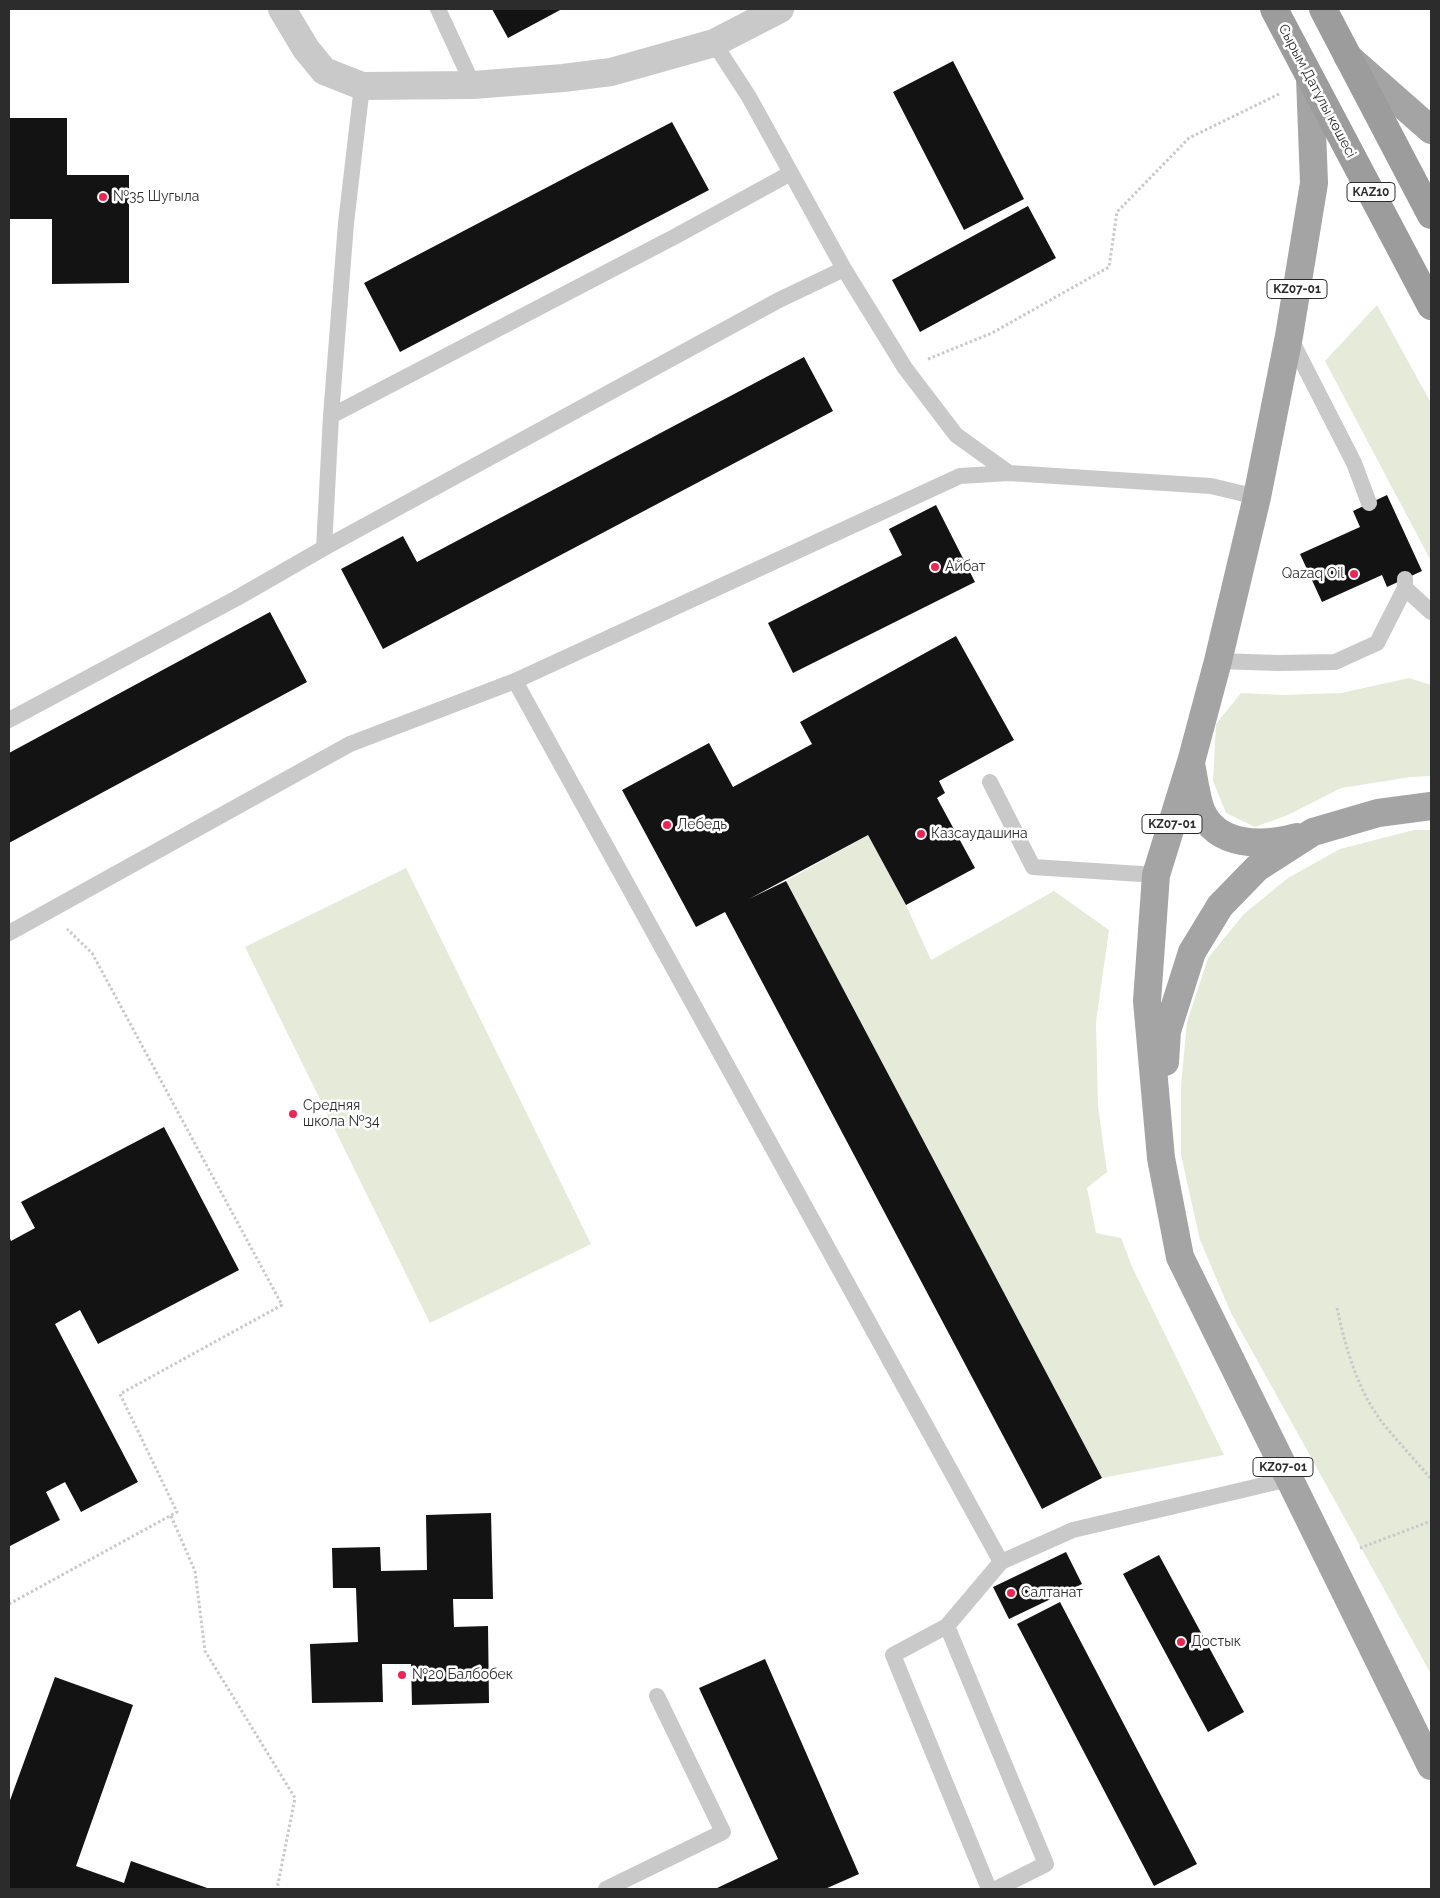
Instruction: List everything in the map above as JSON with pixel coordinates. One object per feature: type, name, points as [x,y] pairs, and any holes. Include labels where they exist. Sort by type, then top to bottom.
[{"type":"highway","name":"Сырым Датұлы көшесі","points":[[1274,9],[1431,306]]},
{"type":"highway","name":"KAZ10","points":[[1323,9],[1431,215]]},
{"type":"main road","points":[[1348,57],[1431,130]]},
{"type":"main road","name":"KZ07-01","points":[[1310,78],[1314,183],[1289,336],[1257,497],[1218,661],[1191,762],[1156,875],[1147,1001],[1161,1158],[1180,1257],[1289,1479],[1424,1739],[1431,1766]]},
{"type":"main road","points":[[1191,762],[1202,810],[1218,832],[1248,843],[1263,844],[1313,832]]},
{"type":"main road","name":"KZ07-01","points":[[1161,1158],[1167,1031],[1192,952],[1220,906],[1257,868],[1313,832],[1378,813],[1431,806]]},
{"type":"street","points":[[282,9],[306,49],[324,71],[362,86],[473,85],[611,72],[714,43],[780,9]]},
{"type":"lane","points":[[438,9],[473,85]]},
{"type":"lane","points":[[714,43],[749,97],[844,269],[904,368],[956,435],[1009,473]]},
{"type":"lane","points":[[324,548],[331,416],[346,222],[362,86]]},
{"type":"lane","points":[[331,416],[676,236],[790,173]]},
{"type":"lane","points":[[9,720],[237,598],[324,548],[779,300],[844,269]]},
{"type":"lane","points":[[1289,336],[1354,463],[1370,503]]},
{"type":"lane","points":[[9,933],[350,744],[515,681],[960,476],[1009,473],[1211,486],[1257,497]]},
{"type":"lane","points":[[1218,661],[1335,662],[1377,643],[1405,584],[1431,612]]},
{"type":"lane","points":[[515,681],[1001,1562]]},
{"type":"lane","points":[[990,782],[1033,867],[1156,875]]},
{"type":"lane","points":[[988,1889],[893,1655],[947,1626],[1001,1562],[1073,1530],[1289,1479]]},
{"type":"lane","points":[[947,1626],[1046,1864],[996,1889]]},
{"type":"lane","points":[[606,1889],[722,1832],[657,1696]]},
{"type":"path","points":[[904,368],[992,333],[1109,267],[1117,212],[1188,138],[1310,78]]},
{"type":"path","points":[[9,1604],[177,1512],[120,1394],[282,1304],[92,953],[48,911]]},
{"type":"path","points":[[1337,1308],[1347,1354],[1364,1392],[1384,1425],[1431,1478]]},
{"type":"path","points":[[171,1516],[195,1571],[205,1651],[295,1798],[277,1889]]},
{"type":"path","points":[[1360,1548],[1431,1521]]},
{"type":"green space","points":[[1377,305],[1431,403],[1431,561],[1325,361]]},
{"type":"green space","points":[[1409,678],[1431,685],[1431,776],[1411,777],[1341,788],[1288,815],[1255,827],[1226,813],[1213,781],[1216,724],[1241,693],[1283,695],[1341,693]]},
{"type":"green space","points":[[1414,830],[1431,830],[1431,1674],[1231,1313],[1200,1240],[1181,1155],[1181,1086],[1187,1022],[1208,958],[1244,914],[1288,878],[1340,849]]},
{"type":"green space","points":[[868,835],[906,905],[931,960],[1054,891],[1109,930],[1096,1022],[1098,1106],[1107,1172],[1087,1188],[1096,1233],[1121,1238],[1133,1269],[1224,1455],[1102,1478],[786,881]]},
{"type":"green space","points":[[406,868],[591,1244],[430,1323],[245,947]]},
{"type":"building","points":[[492,9],[562,9],[508,38]]},
{"type":"building","points":[[953,61],[1024,199],[964,230],[893,92]]},
{"type":"building","points":[[9,118],[67,118],[67,175],[129,175],[129,283],[52,284],[52,219],[9,219]]},
{"type":"building","points":[[672,122],[709,190],[400,352],[364,283]]},
{"type":"building","points":[[1028,206],[1056,258],[920,332],[892,280]]},
{"type":"building","points":[[804,357],[833,411],[383,649],[341,569],[403,536],[417,562]]},
{"type":"building","points":[[1387,495],[1422,571],[1387,587],[1382,575],[1322,602],[1300,554],[1360,527],[1353,511]]},
{"type":"building","points":[[936,505],[975,582],[793,673],[768,623],[902,555],[889,529]]},
{"type":"building","points":[[270,612],[307,682],[9,843],[9,753]]},
{"type":"building","points":[[956,636],[1014,740],[939,781],[945,793],[937,798],[975,868],[906,905],[868,835],[749,899],[786,881],[1102,1478],[1042,1509],[725,912],[696,927],[622,790],[709,743],[733,787],[812,744],[800,722]]},
{"type":"building","points":[[164,1127],[239,1270],[98,1344],[80,1310],[55,1324],[138,1482],[81,1512],[65,1482],[46,1492],[60,1520],[10,1546],[9,1236],[11,1241],[35,1228],[21,1202]]},
{"type":"building","points":[[491,1513],[493,1599],[453,1599],[454,1627],[488,1626],[489,1703],[412,1705],[411,1664],[382,1664],[383,1702],[312,1703],[310,1644],[358,1642],[356,1588],[333,1588],[332,1548],[380,1547],[381,1571],[427,1570],[426,1515]]},
{"type":"building","points":[[1066,1552],[1082,1584],[1009,1619],[993,1587]]},
{"type":"building","points":[[1159,1555],[1244,1712],[1208,1732],[1123,1574]]},
{"type":"building","points":[[1060,1602],[1197,1864],[1154,1886],[1017,1624]]},
{"type":"building","points":[[765,1659],[859,1874],[825,1889],[715,1889],[778,1859],[699,1688]]},
{"type":"building","points":[[55,1677],[133,1705],[76,1866],[124,1883],[131,1861],[210,1889],[9,1889],[9,1803]]},
{"type":"place","name":"№35 Шугыла","points":[[103,197]]},
{"type":"place","name":"Айбат","points":[[935,567]]},
{"type":"place","name":"Qazaq Oil","points":[[1354,574]]},
{"type":"place","name":"Лебедь","points":[[667,825]]},
{"type":"place","name":"Казсаудашина","points":[[921,834]]},
{"type":"place","name":"Средняя школа №34","points":[[293,1114]]},
{"type":"place","name":"Салтанат","points":[[1011,1593]]},
{"type":"place","name":"Достык","points":[[1181,1642]]},
{"type":"place","name":"№20 Балбобек","points":[[402,1675]]}]
